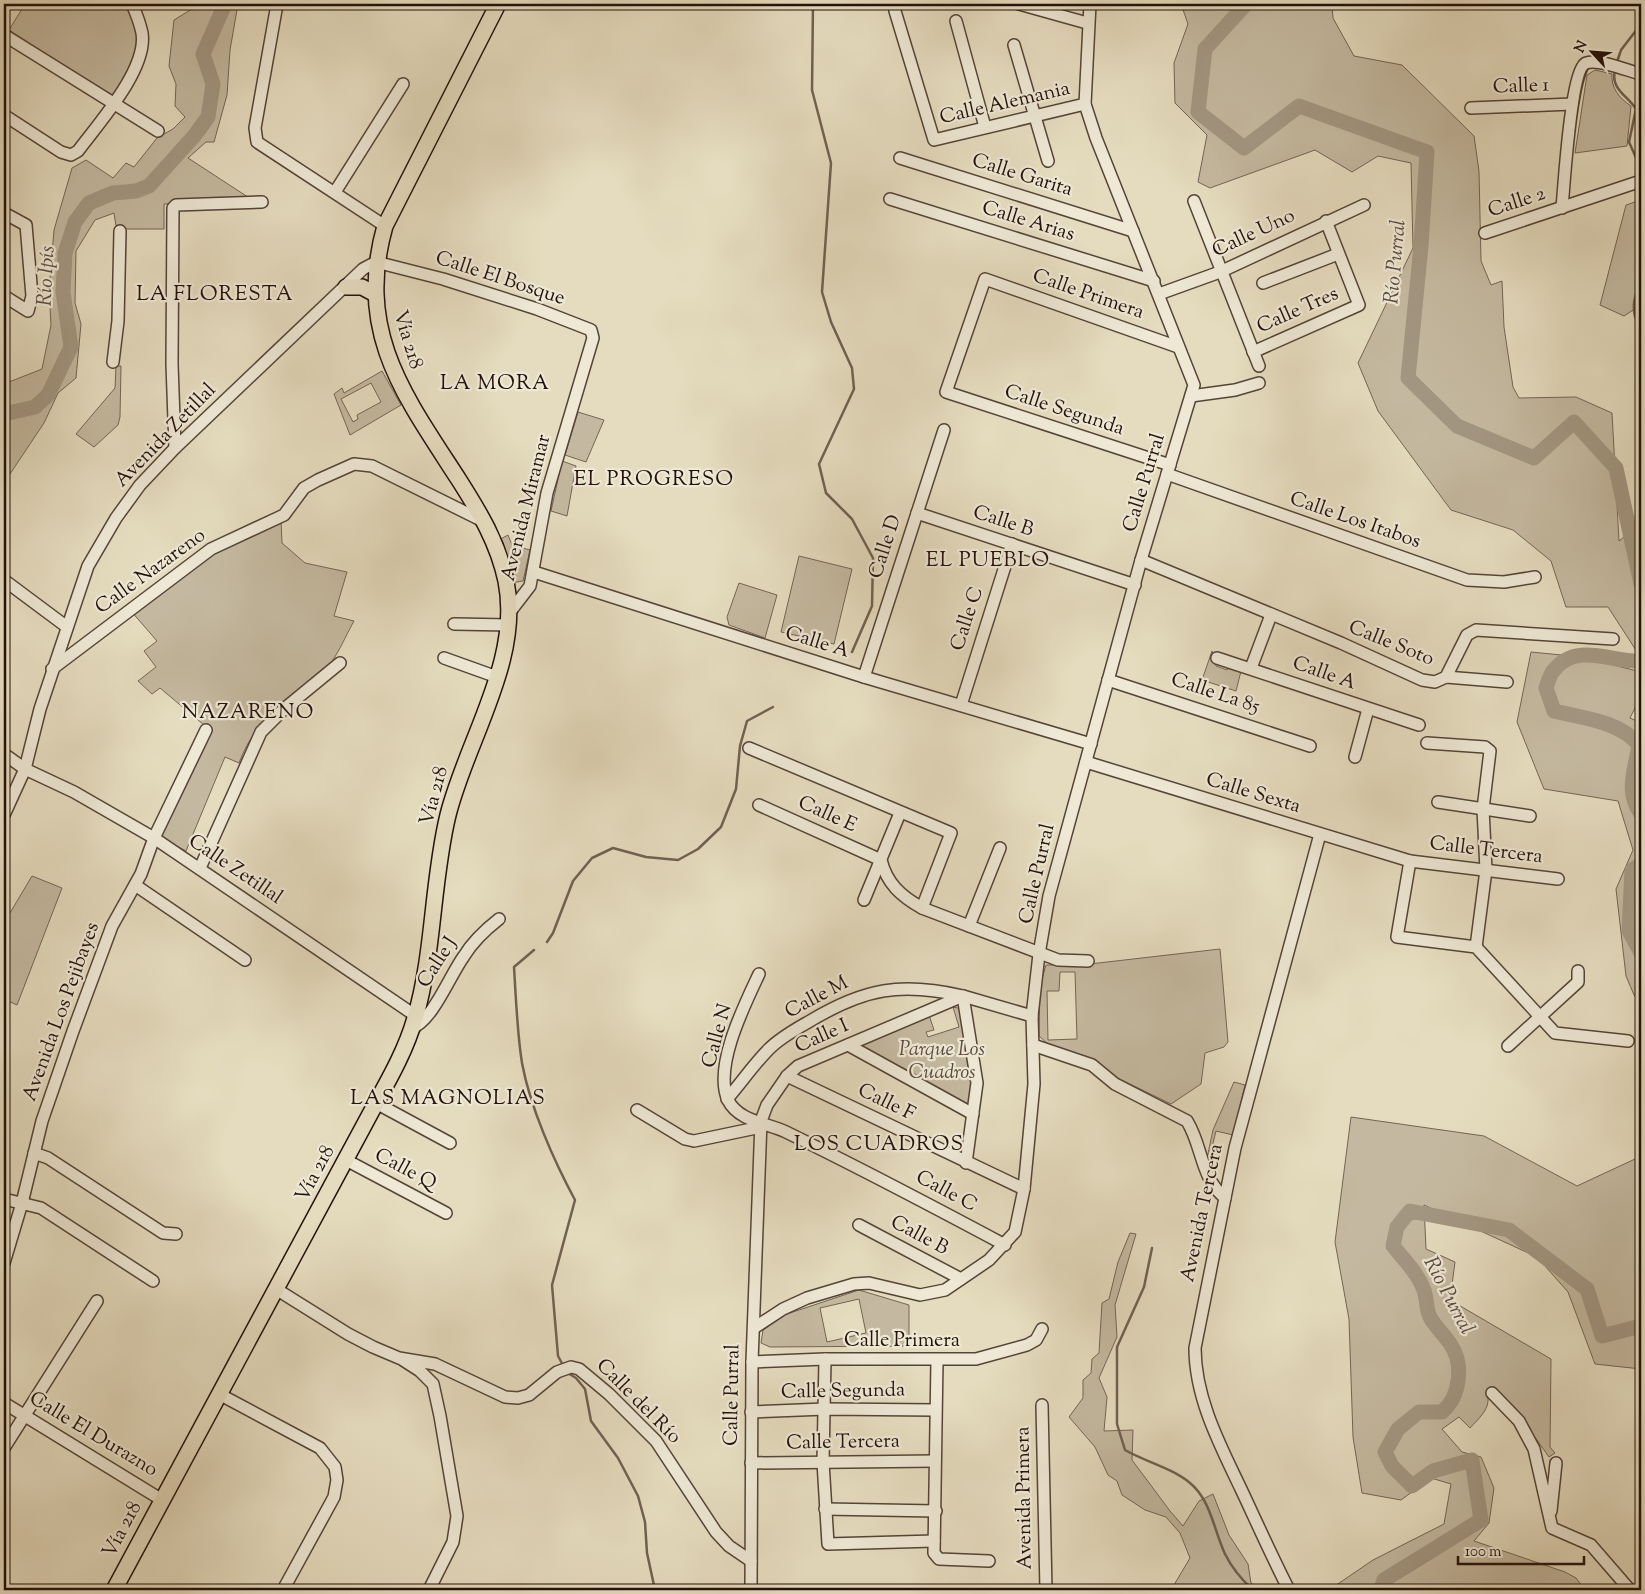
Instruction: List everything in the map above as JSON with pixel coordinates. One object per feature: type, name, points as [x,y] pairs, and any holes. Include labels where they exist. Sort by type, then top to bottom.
[{"type":"main road","name":"Vía 218","points":[[114,1590],[346,1160],[376,1103],[414,1022],[446,824],[459,779],[497,677],[507,642],[510,619],[506,582],[498,551],[486,522],[417,415],[396,378],[379,326],[375,294],[376,262],[385,226],[498,4]]},
{"type":"main road","points":[[346,286],[362,287],[375,294]]},
{"type":"street","points":[[4,115],[62,152],[71,155],[78,151],[132,73],[141,50],[142,35],[132,4]]},
{"type":"street","points":[[1019,4],[1087,23]]},
{"type":"street","name":"Calle Purral","points":[[751,1590],[751,1412],[754,1328],[783,1309],[807,1298],[854,1284],[869,1283],[920,1295],[945,1290],[989,1260],[1015,1232],[1024,1189],[1034,1084],[1032,1016],[1039,954],[1049,896],[1135,584],[1194,385],[1096,138],[1085,104],[1087,23],[1090,4]]},
{"type":"street","points":[[276,10],[255,128],[257,142],[385,226]]},
{"type":"street","name":"Calle Alemania","points":[[895,11],[934,140],[1085,104]]},
{"type":"street","points":[[956,21],[985,127]]},
{"type":"street","points":[[4,35],[158,131]]},
{"type":"street","points":[[1014,45],[1048,161]]},
{"type":"street","points":[[1562,208],[1572,104],[1579,68],[1583,64],[1595,61],[1641,74]]},
{"type":"street","points":[[335,192],[403,84]]},
{"type":"street","name":"Calle 1","points":[[1471,108],[1572,104]]},
{"type":"street","name":"Calle Garita","points":[[900,158],[1133,231]]},
{"type":"street","name":"Calle 2","points":[[1485,233],[1641,181]]},
{"type":"street","name":"Calle Arias","points":[[890,199],[1154,281]]},
{"type":"street","points":[[1194,201],[1220,272],[1259,366]]},
{"type":"street","points":[[175,448],[172,364],[173,208],[176,205],[262,202]]},
{"type":"street","name":"Calle Uno","points":[[1159,294],[1220,272],[1326,221],[1364,205]]},
{"type":"street","points":[[4,213],[26,225],[32,296],[28,311],[4,296]]},
{"type":"street","points":[[1262,283],[1338,254],[1326,221]]},
{"type":"street","points":[[113,362],[118,322],[120,231]]},
{"type":"street","name":"Calle Tres","points":[[1253,352],[1359,305],[1338,254]]},
{"type":"street","name":"Avenida Zetillal","points":[[4,814],[7,801],[25,769],[52,669],[88,566],[113,523],[140,485],[175,448],[363,269],[376,262]]},
{"type":"street","name":"Calle El Bosque","points":[[376,262],[443,280],[582,325],[591,330],[594,338],[590,350]]},
{"type":"street","name":"Calle Primera","points":[[946,392],[985,279],[1178,347]]},
{"type":"street","name":"Avenida Miramar","points":[[510,619],[524,597],[534,572],[547,493],[590,350]]},
{"type":"street","points":[[1191,396],[1235,390],[1259,383]]},
{"type":"street","name":"Calle Segunda","points":[[946,392],[1169,470]]},
{"type":"street","name":"Calle D","points":[[864,677],[944,430]]},
{"type":"street","name":"Calle Nazareno","points":[[52,669],[211,549],[284,515],[304,488],[337,470],[354,464],[372,466],[486,522]]},
{"type":"street","name":"Calle Los Itabos","points":[[1169,470],[1467,580],[1504,582],[1535,576]]},
{"type":"street","name":"Calle B","points":[[917,513],[1135,584]]},
{"type":"street","name":"Calle C","points":[[961,705],[1012,544]]},
{"type":"street","name":"Calle Soto","points":[[1142,560],[1341,643],[1422,680],[1436,682],[1446,677],[1467,635],[1476,630],[1613,639]]},
{"type":"street","name":"Calle A","points":[[534,572],[864,677],[1091,744]]},
{"type":"street","points":[[4,580],[67,627]]},
{"type":"street","points":[[1250,668],[1271,615]]},
{"type":"street","points":[[454,624],[510,619]]},
{"type":"street","points":[[444,658],[497,677]]},
{"type":"street","name":"Calle A","points":[[1218,658],[1419,725]]},
{"type":"street","points":[[200,868],[261,732],[284,709],[340,663]]},
{"type":"street","points":[[1446,677],[1507,682]]},
{"type":"street","name":"Calle La 85","points":[[1108,680],[1310,746]]},
{"type":"street","points":[[1356,757],[1368,709]]},
{"type":"street","points":[[154,838],[206,730]]},
{"type":"street","points":[[1427,743],[1485,747],[1490,751],[1483,809],[1486,870],[1476,947]]},
{"type":"street","points":[[749,748],[951,833],[922,908]]},
{"type":"street","name":"Calle Zetillal","points":[[4,754],[25,769],[74,792],[154,838],[200,868],[414,1022]]},
{"type":"street","name":"Calle Sexta","points":[[1086,762],[1410,861]]},
{"type":"street","points":[[1438,802],[1530,816]]},
{"type":"street","name":"Calle E","points":[[759,805],[881,860]]},
{"type":"street","points":[[864,900],[900,813]]},
{"type":"street","name":"Avenida Tercera","points":[[1289,1590],[1225,1456],[1207,1411],[1196,1374],[1196,1337],[1224,1198],[1247,1100],[1320,834]]},
{"type":"street","name":"Avenida Los Pejibayes","points":[[4,1263],[22,1203],[42,1121],[73,1031],[112,926],[135,885],[154,838]]},
{"type":"street","points":[[969,926],[1000,848]]},
{"type":"street","points":[[881,860],[885,873],[894,887],[922,908],[1039,954],[1058,960],[1088,961]]},
{"type":"street","points":[[1410,861],[1397,937],[1476,947],[1540,1019],[1555,1033],[1628,1041]]},
{"type":"street","name":"Calle Tercera","points":[[1410,861],[1558,879]]},
{"type":"street","points":[[135,885],[245,960]]},
{"type":"street","name":"Calle J","points":[[414,1022],[425,1020],[465,954],[483,932],[499,919]]},
{"type":"street","points":[[1508,1046],[1540,1019],[1578,982],[1578,971]]},
{"type":"street","name":"Calle N","points":[[759,974],[727,1057],[725,1074],[727,1099],[743,1116],[761,1124]]},
{"type":"street","name":"Calle M","points":[[727,1099],[769,1049],[784,1037],[857,996],[880,990],[929,988],[963,996]]},
{"type":"street","points":[[966,1162],[977,1083],[963,996],[1032,1016]]},
{"type":"street","name":"Calle I","points":[[754,1328],[761,1124],[767,1105],[787,1076],[798,1066],[963,996]]},
{"type":"street","points":[[1033,1044],[1092,1065],[1115,1084],[1187,1121],[1192,1128],[1208,1179],[1214,1189],[1224,1198]]},
{"type":"street","points":[[848,1045],[973,1114]]},
{"type":"street","name":"Calle F","points":[[787,1076],[1024,1189]]},
{"type":"street","points":[[376,1103],[450,1142]]},
{"type":"street","points":[[637,1110],[685,1139],[694,1141],[761,1124]]},
{"type":"street","name":"Calle C","points":[[761,1124],[881,1179],[1004,1245]]},
{"type":"street","points":[[34,1154],[48,1158],[163,1233],[176,1234]]},
{"type":"street","name":"Calle Q","points":[[346,1160],[446,1213]]},
{"type":"street","points":[[4,1199],[41,1208],[152,1281]]},
{"type":"street","name":"Calle B","points":[[859,1225],[961,1279]]},
{"type":"street","name":"Calle del Río","points":[[276,1289],[348,1334],[399,1358],[435,1364],[505,1397],[518,1398],[529,1395],[557,1372],[571,1367],[579,1369],[595,1381],[656,1441],[716,1532],[729,1546],[751,1561]]},
{"type":"street","points":[[4,1448],[97,1302]]},
{"type":"street","name":"Calle Primera","points":[[752,1362],[825,1359],[976,1359],[1003,1354],[1027,1345],[1036,1340],[1042,1329]]},
{"type":"street","points":[[399,1358],[420,1371],[433,1384],[456,1502],[456,1528],[453,1542],[429,1590]]},
{"type":"street","points":[[825,1359],[824,1462],[828,1544],[934,1542]]},
{"type":"street","points":[[937,1360],[934,1553],[939,1559],[989,1560]]},
{"type":"street","points":[[1492,1393],[1519,1421],[1534,1449],[1552,1528],[1596,1550],[1630,1590]]},
{"type":"street","points":[[219,1394],[320,1448],[335,1467],[337,1480],[334,1497],[283,1590]]},
{"type":"street","name":"Calle El Durazno","points":[[4,1403],[162,1500]]},
{"type":"street","name":"Avenida Primera","points":[[1042,1405],[1046,1590]]},
{"type":"street","name":"Calle Segunda","points":[[751,1412],[825,1409],[935,1410]]},
{"type":"street","name":"Calle Tercera","points":[[751,1463],[935,1461]]},
{"type":"street","points":[[1550,1520],[1556,1464]]},
{"type":"street","points":[[825,1509],[936,1511]]},
{"type":"green space","points":[[25,4],[127,4],[133,18],[137,42],[132,63],[112,97],[9,30]]},
{"type":"green space","points":[[200,4],[238,4],[230,50],[227,95],[214,142],[206,142],[188,158],[254,201],[164,204],[164,229],[119,229],[116,226],[114,213],[95,220],[76,251],[75,303],[81,324],[76,378],[58,393],[44,423],[4,483],[4,384],[42,369],[51,325],[49,291],[54,230],[72,168],[86,160],[113,178],[126,163],[134,167],[157,138],[173,129],[185,117],[175,106],[176,84],[169,66],[174,20]]},
{"type":"green space","points":[[1181,4],[1332,4],[1333,18],[1354,56],[1402,65],[1474,136],[1479,171],[1481,261],[1491,285],[1502,281],[1504,327],[1513,387],[1519,398],[1576,397],[1612,413],[1619,541],[1641,523],[1641,658],[1608,607],[1566,607],[1551,561],[1513,530],[1451,510],[1378,411],[1358,363],[1413,248],[1411,163],[1378,156],[1352,172],[1315,150],[1210,188],[1198,182],[1207,135],[1175,103],[1174,63],[1188,24]]},
{"type":"green space","points":[[1595,70],[1612,74],[1613,84],[1617,92],[1631,106],[1627,146],[1575,153],[1587,75]]},
{"type":"green space","points":[[1641,200],[1641,305],[1624,316],[1600,305],[1626,205]]},
{"type":"green space","points":[[116,366],[121,366],[120,417],[118,425],[94,447],[76,434],[115,388]]},
{"type":"green space","points":[[382,371],[401,405],[350,435],[334,394],[342,388],[344,393]],"holes":[[[371,383],[381,402],[357,415],[358,419],[353,422],[341,399]]]},
{"type":"green space","points":[[578,412],[604,420],[586,462],[565,455]]},
{"type":"green space","points":[[562,461],[576,466],[567,516],[551,511]]},
{"type":"green space","points":[[281,520],[282,543],[305,563],[347,572],[334,616],[354,621],[327,668],[266,720],[247,745],[239,763],[225,757],[186,851],[158,836],[210,730],[160,688],[152,694],[138,681],[156,667],[144,651],[157,641],[131,611],[192,565]]},
{"type":"green space","points":[[508,535],[512,545],[530,550],[523,581],[511,583],[497,541]]},
{"type":"green space","points":[[799,556],[852,569],[834,644],[781,632]]},
{"type":"green space","points":[[739,583],[777,595],[765,638],[729,625],[727,617]]},
{"type":"green space","points":[[1212,651],[1216,666],[1227,670],[1230,667],[1241,671],[1236,691],[1202,680]]},
{"type":"green space","points":[[1531,652],[1582,657],[1641,672],[1641,696],[1630,718],[1641,723],[1641,758],[1636,765],[1641,788],[1641,1004],[1634,995],[1626,976],[1616,889],[1633,850],[1618,801],[1544,789],[1517,722]]},
{"type":"green space","points":[[32,876],[62,888],[17,1005],[4,999],[4,923]]},
{"type":"green space","points":[[1220,949],[1228,1042],[1224,1047],[1205,1053],[1201,1084],[1171,1104],[1048,1044],[1039,1036],[1040,986],[1046,965],[1081,965]],"holes":[[[1060,972],[1075,972],[1077,1039],[1048,1040],[1047,991],[1059,991]]]},
{"type":"green space","name":"Parque Los Cuadros","points":[[953,1007],[962,1009],[974,1082],[970,1108],[861,1046],[929,1015],[934,1030],[926,1032],[928,1037],[959,1027]]},
{"type":"green space","points":[[1234,1082],[1245,1085],[1233,1135],[1216,1131],[1208,1164],[1206,1163],[1213,1130]]},
{"type":"green space","points":[[1351,1117],[1484,1136],[1577,1186],[1635,1159],[1641,1161],[1641,1369],[1595,1364],[1568,1292],[1537,1257],[1424,1205],[1426,1249],[1455,1262],[1450,1300],[1551,1359],[1550,1447],[1555,1453],[1549,1457],[1522,1419],[1487,1394],[1488,1404],[1486,1409],[1470,1428],[1459,1417],[1442,1429],[1462,1452],[1481,1457],[1494,1488],[1489,1523],[1474,1541],[1565,1572],[1576,1578],[1585,1590],[1329,1590],[1373,1560],[1444,1524],[1451,1484],[1431,1478],[1401,1500],[1362,1493],[1353,1437],[1349,1319],[1335,1242]]},
{"type":"green space","points":[[1130,1233],[1136,1234],[1115,1305],[1117,1337],[1099,1378],[1107,1397],[1104,1431],[1133,1430],[1132,1460],[1183,1526],[1199,1501],[1213,1494],[1229,1535],[1248,1564],[1251,1583],[1261,1590],[1171,1590],[1190,1558],[1180,1533],[1166,1517],[1145,1510],[1122,1495],[1117,1481],[1108,1475],[1095,1447],[1069,1417],[1083,1398],[1083,1380],[1091,1373],[1092,1359],[1099,1353],[1102,1303],[1109,1299],[1118,1262]]},
{"type":"green space","points":[[859,1290],[909,1305],[909,1346],[770,1347],[761,1343],[763,1330],[784,1315]],"holes":[[[859,1299],[866,1333],[827,1342],[820,1308]]]},
{"type":"waterway","name":"Río Ipís","points":[[4,414],[35,407],[48,395],[71,347],[63,292],[65,253],[75,222],[89,203],[113,193],[136,191],[149,186],[195,135],[208,117],[213,84],[203,54],[225,4]]},
{"type":"waterway","points":[[813,4],[812,90],[831,163],[822,292],[831,322],[852,368],[854,389],[819,464],[826,493],[852,519],[873,558],[872,606],[852,652]]},
{"type":"waterway","name":"Río Purral","points":[[1246,4],[1205,49],[1198,112],[1244,148],[1299,106],[1427,152],[1421,246],[1408,378],[1457,426],[1534,458],[1574,422],[1616,468],[1641,584]]},
{"type":"waterway","points":[[1617,62],[1621,50],[1641,24]]},
{"type":"waterway","points":[[1615,70],[1614,77],[1617,87],[1636,109],[1629,142],[1641,169]]},
{"type":"waterway","points":[[1641,281],[1634,305],[1635,317],[1641,328]]},
{"type":"waterway","name":"Río Purral","points":[[1641,661],[1596,655],[1573,657],[1563,661],[1554,670],[1546,688],[1554,711],[1611,726],[1631,737],[1639,745],[1632,789],[1636,806],[1641,814]]},
{"type":"waterway","points":[[547,942],[553,933],[573,881],[592,858],[613,848],[646,857],[678,860],[698,849],[721,827],[736,789],[740,746],[747,721],[773,707]]},
{"type":"waterway","name":"Río Purral","points":[[1641,864],[1632,870],[1629,931],[1641,953]]},
{"type":"waterway","points":[[534,950],[514,967],[522,1063],[537,1115],[559,1168],[575,1200],[552,1285],[558,1356],[564,1367]]},
{"type":"waterway","name":"Río Purral","points":[[1381,1590],[1384,1580],[1481,1520],[1472,1460],[1433,1471],[1412,1486],[1392,1466],[1385,1452],[1398,1429],[1419,1412],[1442,1412],[1448,1406],[1456,1389],[1459,1371],[1458,1362],[1449,1341],[1430,1317],[1424,1290],[1418,1278],[1393,1246],[1397,1227],[1410,1211],[1509,1230],[1587,1289],[1602,1336],[1641,1326]]},
{"type":"waterway","points":[[1152,1248],[1144,1287],[1117,1347],[1117,1424],[1125,1450],[1175,1473],[1197,1490],[1203,1498],[1228,1559],[1238,1574],[1253,1590]]},
{"type":"waterway","points":[[566,1372],[576,1378],[585,1389],[591,1421],[618,1458],[638,1496],[645,1522],[647,1553],[655,1590]]},
{"type":"district","name":"LA FLORESTA","points":[[215,295]]},
{"type":"district","name":"LA MORA","points":[[495,384]]},
{"type":"district","name":"EL PROGRESO","points":[[654,480]]},
{"type":"district","name":"EL PUEBLO","points":[[988,561]]},
{"type":"district","name":"NAZARENO","points":[[248,713]]},
{"type":"district","name":"LAS MAGNOLIAS","points":[[448,1099]]},
{"type":"district","name":"LOS CUADROS","points":[[879,1145]]}]
